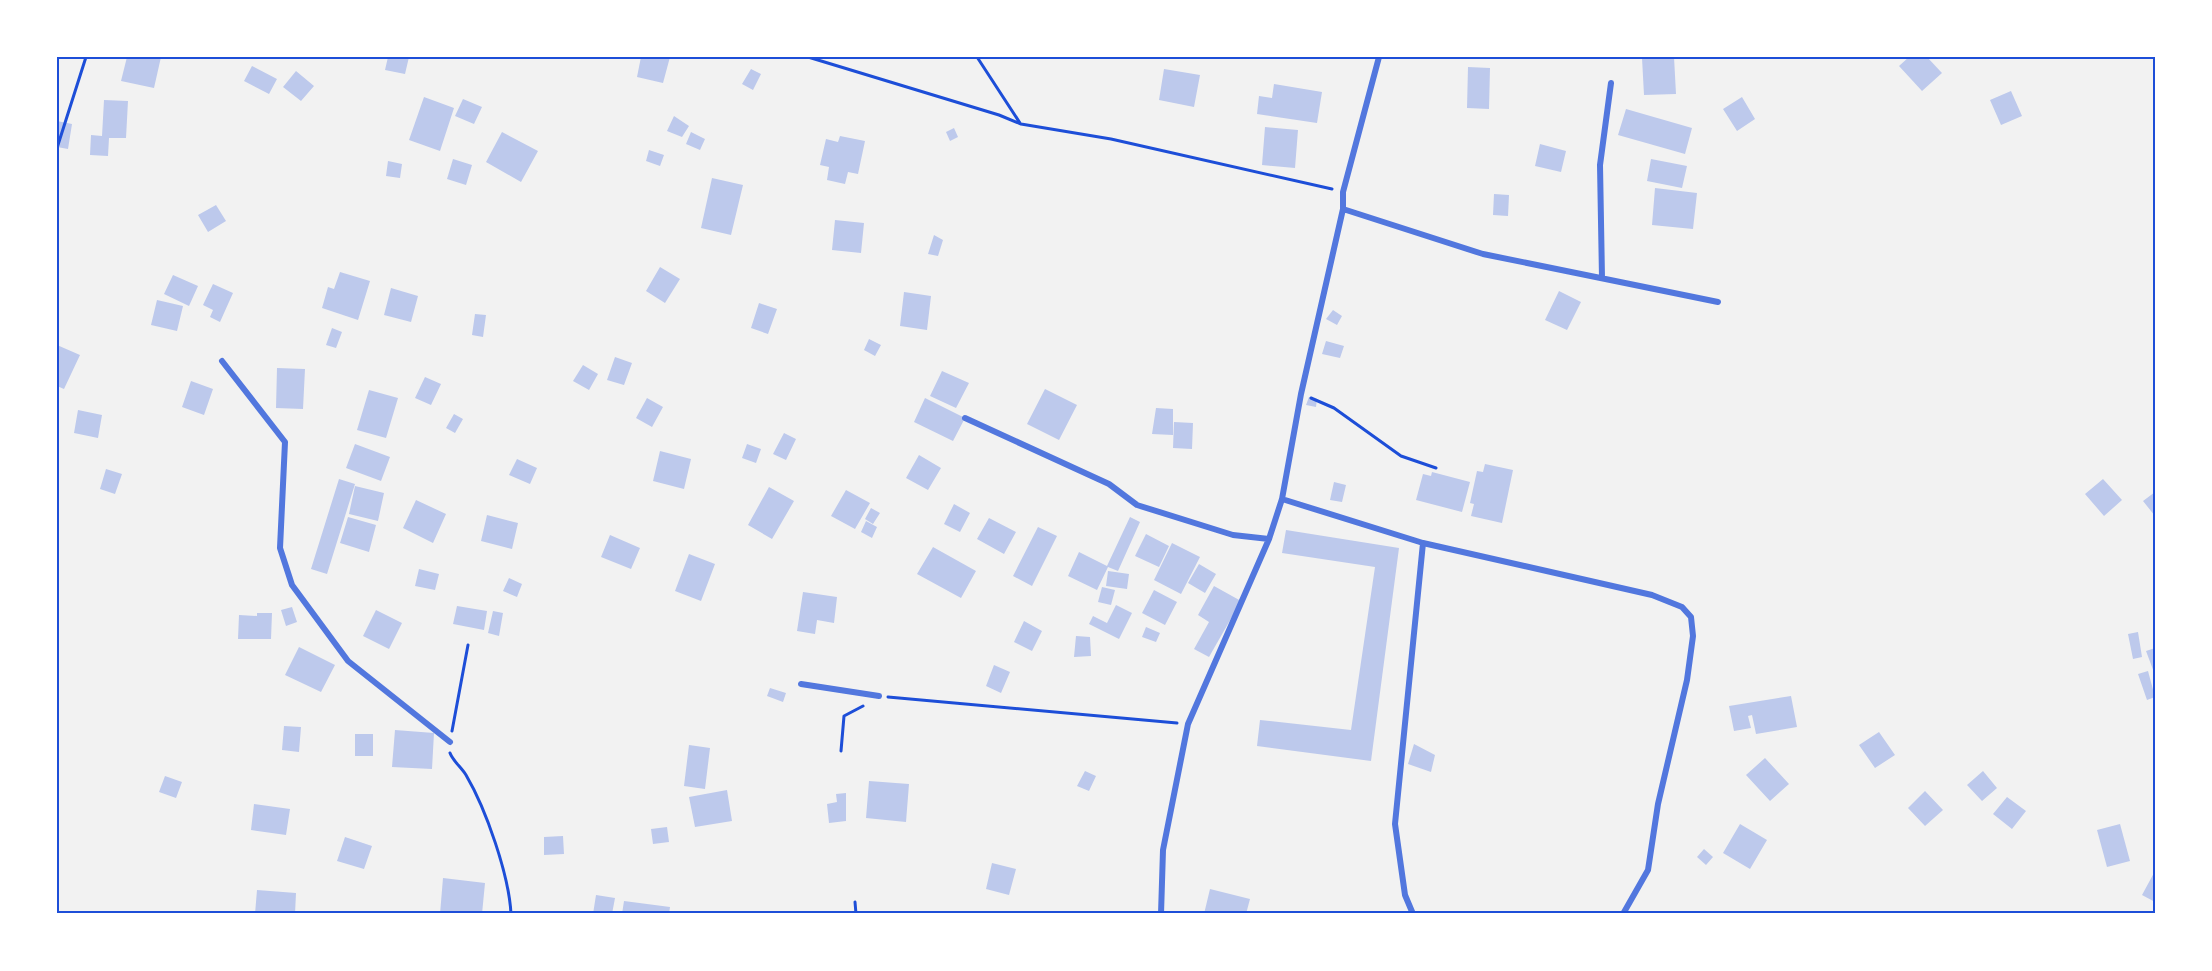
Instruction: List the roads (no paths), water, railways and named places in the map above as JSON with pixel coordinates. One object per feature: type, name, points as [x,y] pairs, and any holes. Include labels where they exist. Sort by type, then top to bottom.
[{"type":"street","points":[[1161,914],[1163,850],[1188,724],[1269,539],[1282,499],[1301,394],[1343,208],[1343,192],[1379,57]]},
{"type":"street","points":[[1602,278],[1600,165],[1611,83]]},
{"type":"street","points":[[1343,208],[1483,254],[1718,302]]},
{"type":"street","points":[[222,361],[285,442],[280,548],[292,585],[348,661],[450,742]]},
{"type":"street","points":[[965,418],[1108,484],[1137,506],[1233,535],[1269,539]]},
{"type":"street","points":[[1282,499],[1423,543],[1652,594],[1682,607],[1691,617],[1694,636],[1687,680],[1658,804],[1648,870],[1623,914]]},
{"type":"street","points":[[1413,914],[1405,895],[1395,824],[1423,543]]},
{"type":"street","points":[[801,684],[879,696]]}]
